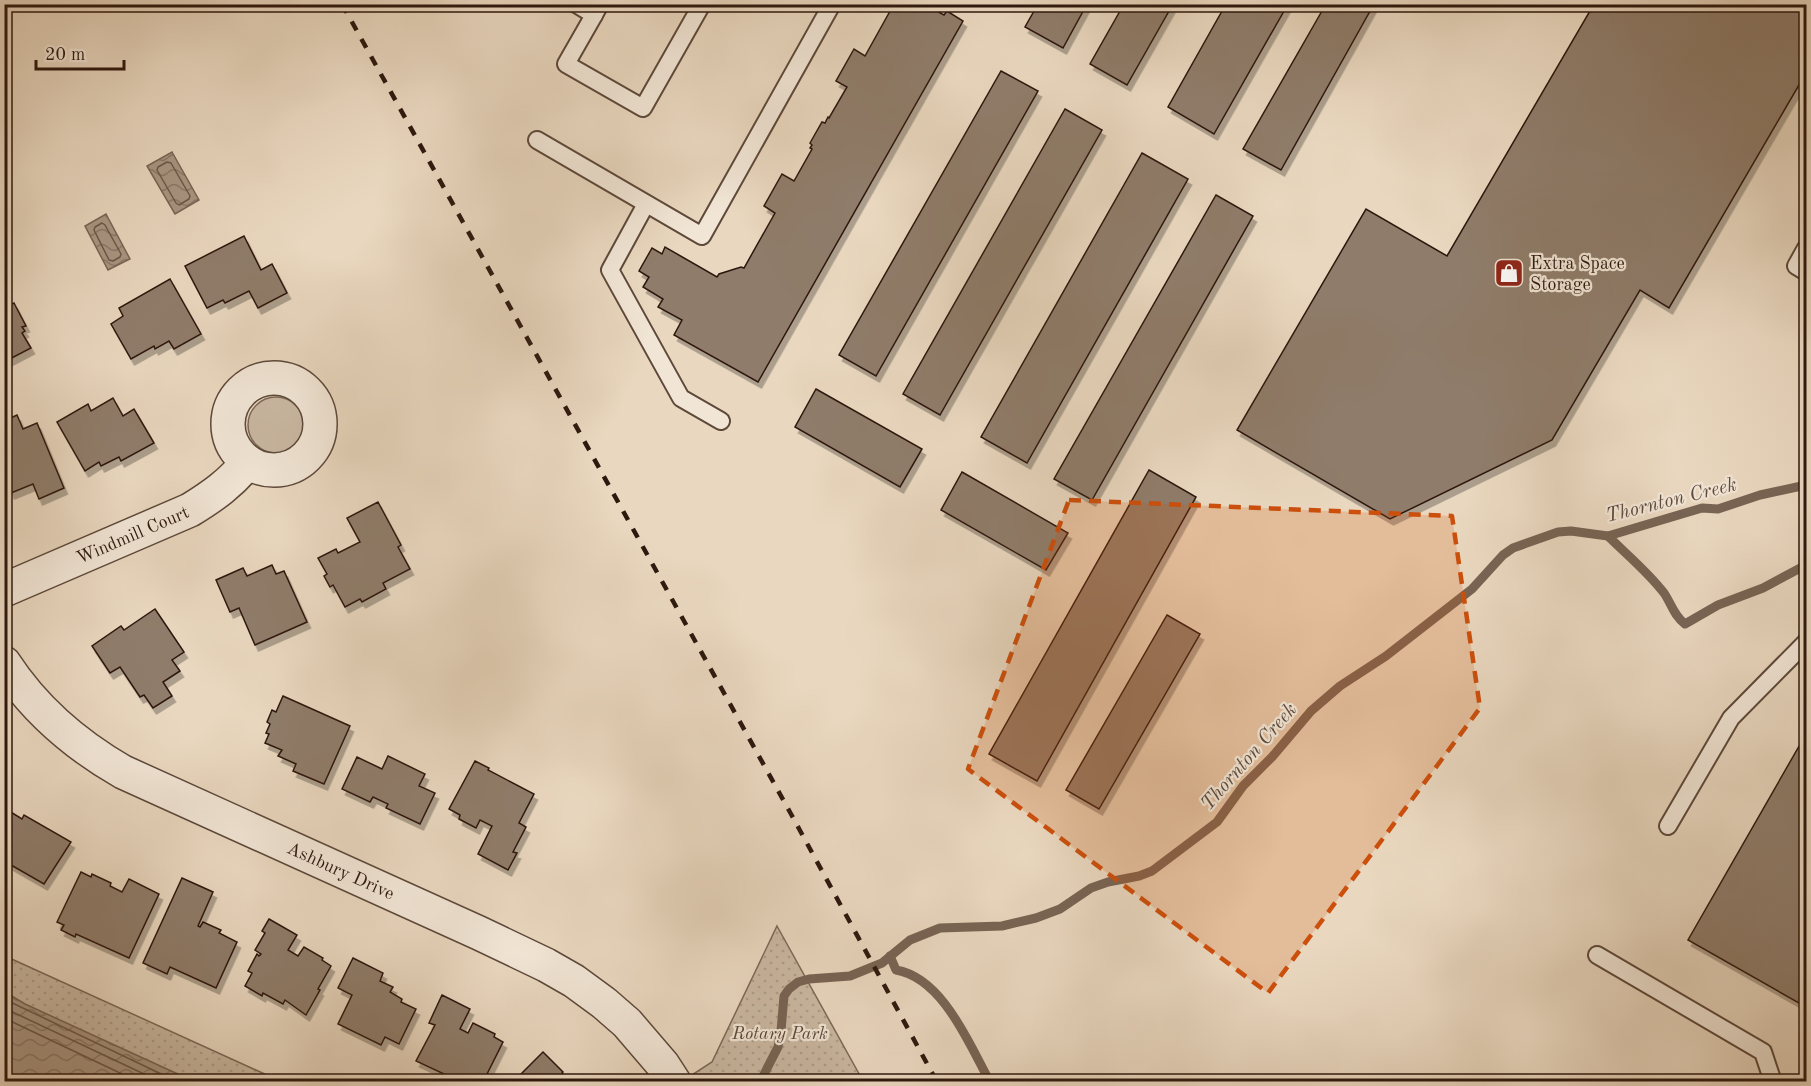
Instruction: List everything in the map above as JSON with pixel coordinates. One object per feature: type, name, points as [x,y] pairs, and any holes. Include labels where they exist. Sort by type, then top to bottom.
[{"type":"street","name":"Windmill Court","points":[[4,590],[190,510],[236,477],[248,462]]},
{"type":"street","name":"Ashbury Drive","points":[[4,663],[16,681],[55,724],[100,759],[123,772],[479,933],[574,981],[627,1023],[663,1065],[674,1082]]},
{"type":"lane","points":[[576,4],[597,10],[566,64],[643,108],[702,4]]},
{"type":"lane","points":[[537,140],[702,236],[832,4]]},
{"type":"lane","points":[[646,204],[610,270],[681,398],[721,421]]},
{"type":"lane","points":[[1806,248],[1796,266],[1806,272]]},
{"type":"lane","points":[[1668,826],[1731,718],[1806,642]]},
{"type":"lane","points":[[1597,955],[1764,1052],[1773,1082]]},
{"type":"highlighted area","points":[[1069,500],[1452,516],[1480,708],[1268,993],[968,769]]},
{"type":"green space","points":[[270,397],[282,397],[296,405],[304,419],[302,436],[296,445],[282,453],[270,453],[253,441],[248,431],[248,419],[260,402]]},
{"type":"green space","name":"Rotary Park","points":[[777,926],[863,1081],[681,1082],[712,1062]]},
{"type":"green space","points":[[5,956],[280,1081],[5,1081]]},
{"type":"water","points":[[172,152],[199,200],[175,214],[147,166]]},
{"type":"water","points":[[106,214],[130,259],[108,270],[85,226]]},
{"type":"water","points":[[5,992],[25,1004],[193,1081],[5,1081]]},
{"type":"building","points":[[894,4],[933,4],[931,8],[944,15],[947,11],[963,21],[758,382],[674,335],[682,320],[658,307],[663,299],[643,287],[649,277],[639,271],[652,248],[662,254],[665,247],[717,277],[719,274],[744,268],[775,213],[764,206],[782,174],[794,181],[812,149],[810,143],[822,122],[825,123],[829,118],[847,87],[836,81],[854,49],[865,56]]},
{"type":"building","points":[[1038,4],[1087,4],[1063,48],[1025,27]]},
{"type":"building","points":[[1124,4],[1173,4],[1127,85],[1090,64]]},
{"type":"building","points":[[1226,4],[1288,4],[1214,134],[1168,107]]},
{"type":"building","points":[[1326,4],[1374,4],[1281,170],[1243,149]]},
{"type":"building","name":"Extra Space Storage","points":[[1594,4],[1802,4],[1806,7],[1806,73],[1669,308],[1640,290],[1552,440],[1390,519],[1237,430],[1366,209],[1447,256]]},
{"type":"building","points":[[1001,71],[1038,91],[876,376],[839,355]]},
{"type":"building","points":[[1065,109],[1102,130],[940,415],[903,394]]},
{"type":"building","points":[[1142,153],[1188,179],[1027,463],[981,437]]},
{"type":"building","points":[[1216,195],[1253,216],[1092,500],[1054,479]]},
{"type":"building","points":[[244,236],[261,270],[272,264],[287,293],[258,308],[249,291],[225,303],[223,300],[207,308],[185,266]]},
{"type":"building","points":[[170,279],[201,334],[174,349],[169,341],[155,349],[154,346],[131,359],[111,324],[123,316],[119,308]]},
{"type":"building","points":[[14,303],[26,326],[22,327],[25,331],[22,333],[31,348],[4,362],[4,308]]},
{"type":"building","points":[[816,389],[922,449],[900,487],[795,427]]},
{"type":"building","points":[[113,398],[123,416],[134,409],[154,443],[121,461],[119,457],[101,466],[99,462],[85,471],[57,422],[88,404],[91,411]]},
{"type":"building","points":[[17,415],[23,429],[37,423],[64,488],[39,499],[33,484],[11,493],[7,484],[4,485],[4,421]]},
{"type":"building","points":[[1149,470],[1196,497],[1037,781],[989,754]]},
{"type":"building","points":[[962,472],[1068,533],[1046,570],[941,510]]},
{"type":"building","points":[[378,502],[401,545],[398,547],[410,569],[383,583],[386,589],[362,602],[360,599],[345,607],[333,585],[330,587],[324,576],[327,574],[318,558],[336,549],[338,553],[360,542],[347,518]]},
{"type":"building","points":[[272,565],[276,574],[284,571],[307,622],[255,645],[239,608],[230,612],[216,580],[243,568],[247,576]]},
{"type":"building","points":[[155,609],[184,652],[172,660],[180,671],[163,682],[172,696],[153,708],[144,695],[140,697],[120,667],[110,673],[92,646],[121,626],[124,630]]},
{"type":"building","points":[[1167,615],[1200,634],[1099,809],[1066,790]]},
{"type":"building","points":[[283,696],[350,726],[324,784],[293,771],[296,764],[278,756],[282,750],[265,743],[270,724],[267,722],[272,710],[276,712]]},
{"type":"building","points":[[1806,734],[1806,1007],[1688,940]]},
{"type":"building","points":[[388,756],[425,774],[419,786],[435,793],[420,824],[386,808],[388,804],[373,797],[370,802],[342,789],[357,757],[382,769]]},
{"type":"building","points":[[475,761],[534,794],[519,823],[526,827],[513,852],[517,853],[508,870],[478,854],[492,826],[480,820],[476,828],[459,819],[460,815],[449,809]]},
{"type":"building","points":[[9,811],[22,819],[24,815],[71,842],[44,884],[4,861],[4,818]]},
{"type":"building","points":[[81,872],[91,877],[92,874],[111,883],[110,886],[122,892],[129,879],[159,894],[129,958],[76,934],[75,937],[61,930],[64,925],[57,922]]},
{"type":"building","points":[[182,878],[213,892],[198,926],[200,927],[203,922],[221,930],[219,933],[237,942],[216,988],[170,967],[167,974],[143,963]]},
{"type":"building","points":[[269,919],[297,935],[288,950],[298,956],[304,947],[323,958],[322,960],[331,966],[306,1015],[285,1000],[283,1004],[245,986],[252,973],[248,971],[257,954],[259,956],[261,954],[255,950],[265,933],[262,931]]},
{"type":"building","points":[[353,958],[383,973],[380,981],[393,987],[390,992],[402,999],[401,1002],[416,1009],[399,1044],[385,1037],[381,1045],[338,1024],[352,995],[338,988]]},
{"type":"building","points":[[442,995],[470,1009],[460,1029],[468,1033],[473,1023],[495,1034],[494,1037],[503,1042],[483,1082],[461,1082],[416,1061],[435,1025],[429,1023]]},
{"type":"building","points":[[543,1052],[570,1082],[513,1082]]},
{"type":"waterway","name":"Thornton Creek","points":[[760,1082],[778,1047],[784,996],[798,982],[850,976],[882,963],[910,940],[940,928],[1002,926],[1036,918],[1060,909],[1091,888],[1152,871],[1217,822],[1243,786],[1272,757],[1311,711],[1340,686],[1386,656],[1472,589],[1503,555],[1513,548],[1558,532],[1571,531],[1608,536],[1702,508],[1718,509],[1760,495],[1806,485]]},
{"type":"waterway","points":[[1608,536],[1658,585],[1685,624],[1718,605],[1763,588],[1806,565]]},
{"type":"waterway","points":[[890,956],[896,970],[913,976],[941,999],[953,1015],[990,1082]]},
{"type":"railway","points":[[342,4],[937,1082]]},
{"type":"place","name":"Extra Space Storage","points":[[1509,273]]}]
